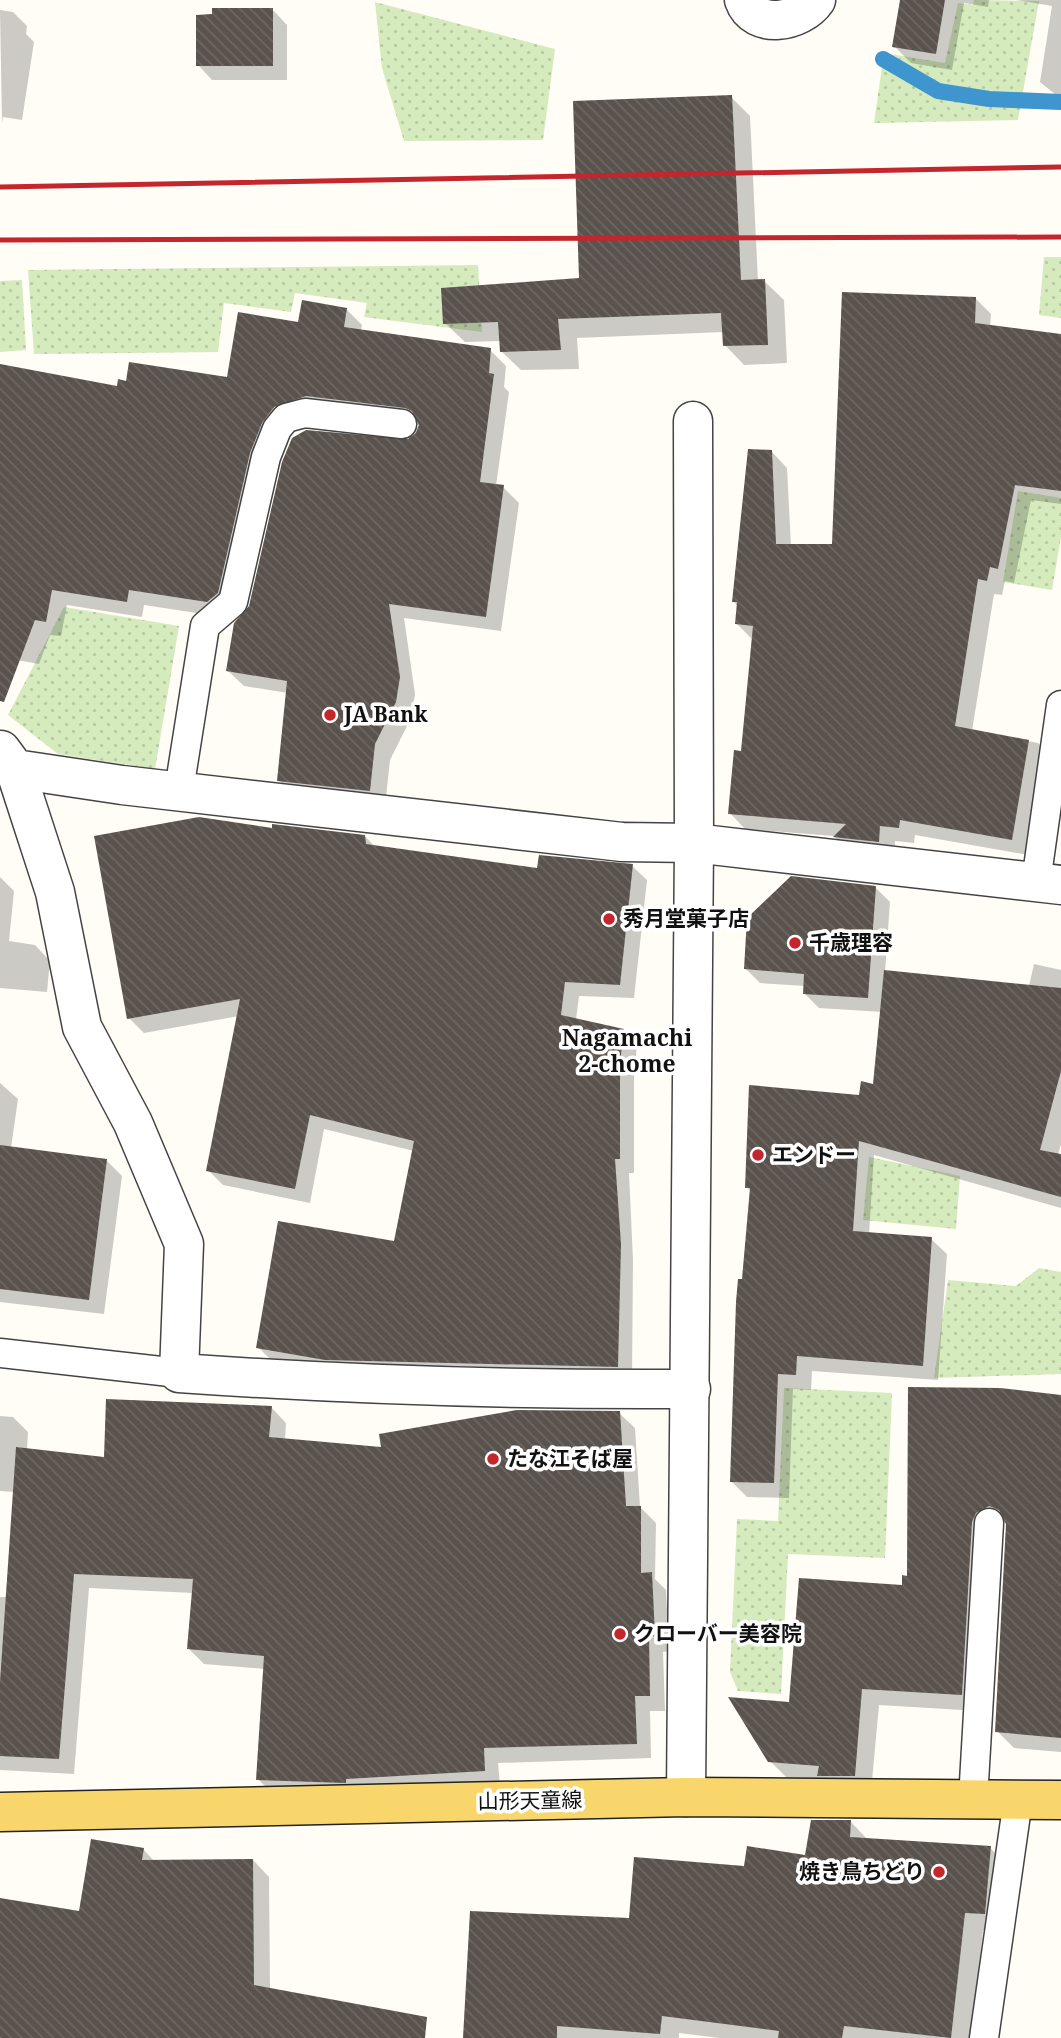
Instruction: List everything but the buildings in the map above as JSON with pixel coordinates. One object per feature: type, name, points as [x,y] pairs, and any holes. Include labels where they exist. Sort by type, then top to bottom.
[{"type":"main road","name":"山形天童線","points":[[0,1812],[686,1797],[1061,1800]]},
{"type":"street","points":[[744,0],[747,7],[766,20],[788,19],[809,10],[816,0]]},
{"type":"street","points":[[686,1797],[694,843],[693,421]]},
{"type":"street","points":[[8,759],[122,785],[621,842],[694,843],[1048,884]]},
{"type":"street","points":[[8,759],[55,892],[82,1027],[133,1123],[184,1244],[179,1373],[349,1385],[537,1390],[691,1389]]},
{"type":"lane","points":[[179,790],[205,625],[233,602],[266,457],[277,429],[286,418],[305,413],[402,424]]},
{"type":"lane","points":[[1048,884],[1061,705]]},
{"type":"lane","points":[[0,1353],[179,1373]]},
{"type":"lane","points":[[973,1800],[989,1523]]},
{"type":"lane","points":[[984,2038],[1018,1800]]},
{"type":"green space","points":[[974,0],[1039,1],[1018,120],[874,123],[884,53],[945,63],[958,3],[973,5]]},
{"type":"green space","points":[[375,2],[555,49],[543,140],[404,141],[382,68]]},
{"type":"green space","points":[[1044,257],[1061,257],[1061,318],[1039,315]]},
{"type":"green space","points":[[478,265],[482,332],[364,317],[367,303],[295,293],[291,312],[224,303],[218,352],[34,354],[28,270]]},
{"type":"green space","points":[[22,280],[26,350],[0,352],[0,281]]},
{"type":"green space","points":[[1018,491],[1061,498],[1061,537],[1052,590],[1003,582]]},
{"type":"green space","points":[[64,607],[179,626],[155,769],[58,754],[8,715]]},
{"type":"green space","points":[[869,1157],[960,1176],[956,1229],[863,1220]]},
{"type":"green space","points":[[1039,1268],[1061,1272],[1061,1374],[934,1378],[948,1280],[1016,1286]]},
{"type":"green space","points":[[784,1388],[892,1393],[885,1558],[788,1554],[781,1694],[738,1691],[730,1672],[737,1519],[778,1521]]},
{"type":"waterway","points":[[883,59],[938,91],[989,99],[1061,102]]},
{"type":"railway","points":[[0,187],[1061,167]]},
{"type":"railway","points":[[0,240],[1061,237]]},
{"type":"place","name":"JA Bank","points":[[330,715]]},
{"type":"place","name":"秀月堂菓子店","points":[[609,919]]},
{"type":"place","name":"千歳理容","points":[[795,943]]},
{"type":"place","name":"エンドー","points":[[758,1155]]},
{"type":"place","name":"たな江そば屋","points":[[493,1459]]},
{"type":"place","name":"クローバー美容院","points":[[620,1634]]},
{"type":"place","name":"焼き鳥ちどり","points":[[939,1872]]},
{"type":"district","name":"Nagamachi 2-chome","points":[[627,1051]]}]
